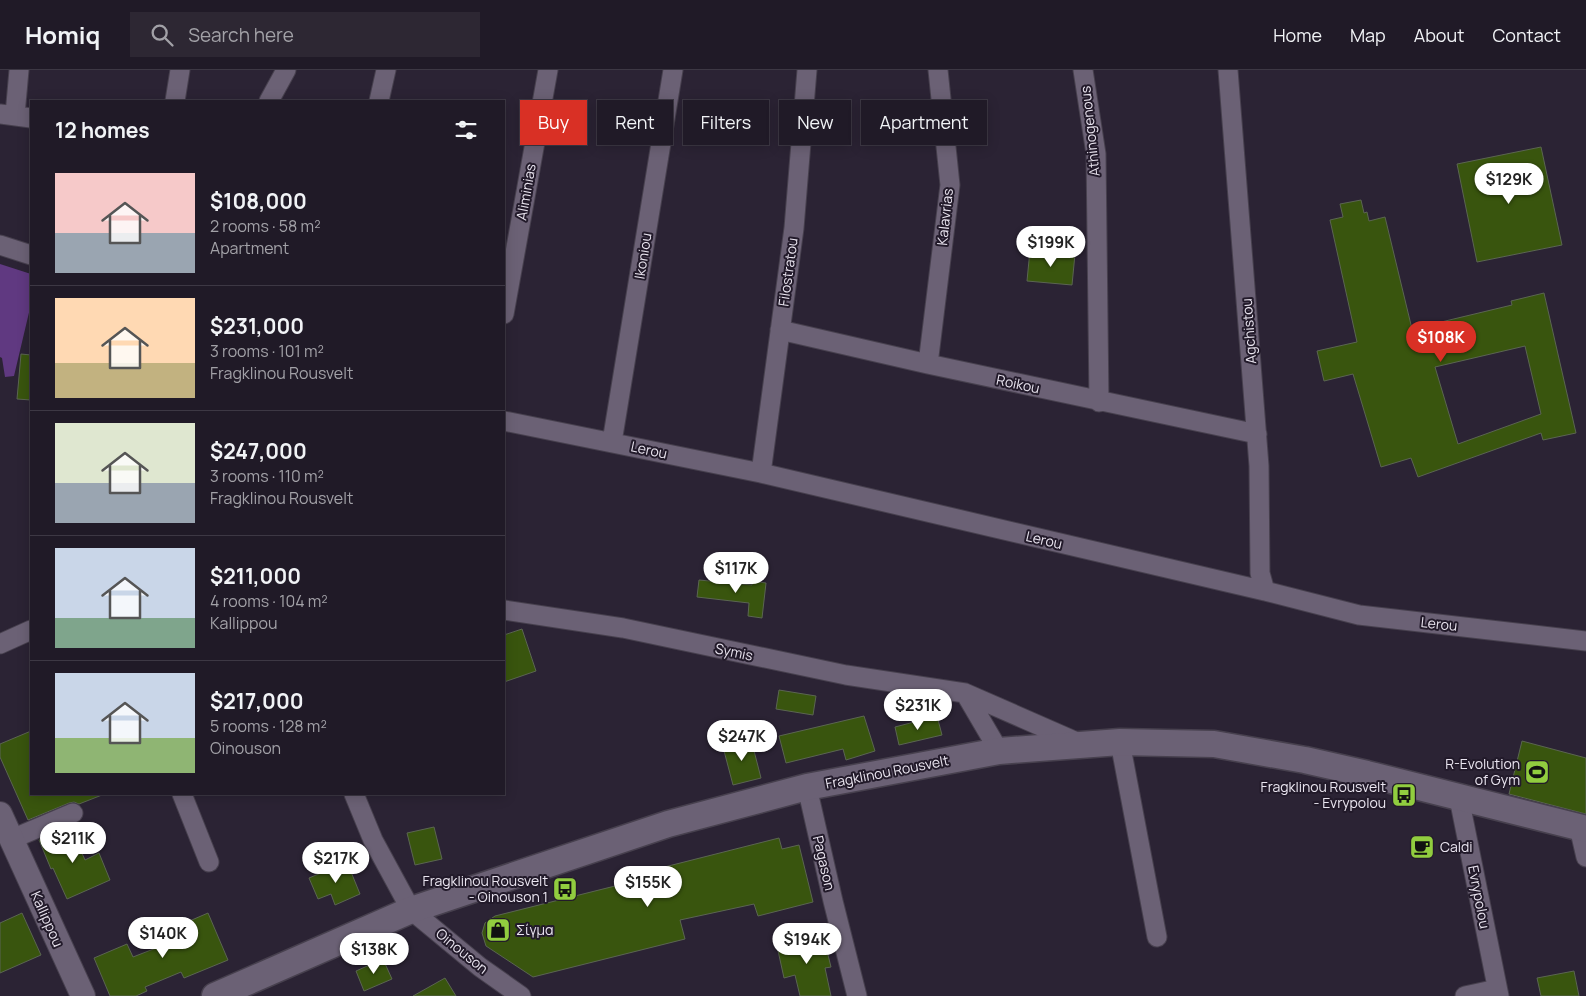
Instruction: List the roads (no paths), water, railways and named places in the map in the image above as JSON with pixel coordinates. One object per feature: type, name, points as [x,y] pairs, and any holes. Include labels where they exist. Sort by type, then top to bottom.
[{"type":"main road","name":"Fragklinou Rousvelt","points":[[232,993],[412,910],[668,824],[807,787],[998,750],[1120,742],[1214,744],[1305,760],[1367,774],[1583,828]]},
{"type":"street","points":[[15,116],[19,70]]},
{"type":"street","points":[[175,100],[180,70]]},
{"type":"street","points":[[270,100],[286,70]]},
{"type":"street","points":[[379,100],[386,70]]},
{"type":"street","name":"Aliminias","points":[[505,308],[548,70]]},
{"type":"street","name":"Ikoniou","points":[[612,442],[673,70]]},
{"type":"street","name":"Filostratou","points":[[761,473],[794,228],[807,70]]},
{"type":"street","name":"Kalavrias","points":[[928,364],[950,185],[938,70]]},
{"type":"street","name":"Athinogenous","points":[[1083,70],[1096,154],[1099,402]]},
{"type":"street","name":"Agchistou","points":[[1228,70],[1257,434],[1260,573],[1266,591]]},
{"type":"street","points":[[0,244],[30,255]]},
{"type":"street","name":"Roikou","points":[[780,330],[1099,402],[1257,434]]},
{"type":"street","name":"Lerou","points":[[505,421],[761,473],[1266,591],[1359,615],[1586,641]]},
{"type":"street","name":"Symis","points":[[505,610],[623,628],[846,675],[965,693],[1080,744]]},
{"type":"street","points":[[0,644],[20,633],[30,630]]},
{"type":"street","points":[[965,693],[998,750]]},
{"type":"street","points":[[1120,742],[1157,938]]},
{"type":"street","name":"Pagason","points":[[807,787],[857,996]]},
{"type":"street","points":[[182,795],[209,862]]},
{"type":"street","name":"Oinouson","points":[[354,795],[373,840],[412,910],[480,967],[522,996]]},
{"type":"street","name":"Evrypolou","points":[[1459,798],[1498,993]]},
{"type":"street","points":[[12,839],[73,813]]},
{"type":"street","name":"Kallippou","points":[[0,814],[82,996]]},
{"type":"street","points":[[1583,828],[1586,857]]},
{"type":"street","points":[[1464,996],[1498,993]]},
{"type":"place","name":"R-Evolution of Gym","points":[[1537,772]]},
{"type":"place","name":"Fragklinou Rousvelt - Evrypolou","points":[[1404,795]]},
{"type":"place","name":"Caldi","points":[[1422,847]]},
{"type":"place","name":"Fragklinou Rousvelt - Oinouson 1","points":[[565,889]]},
{"type":"place","name":"Σίγμα","points":[[498,930]]}]
